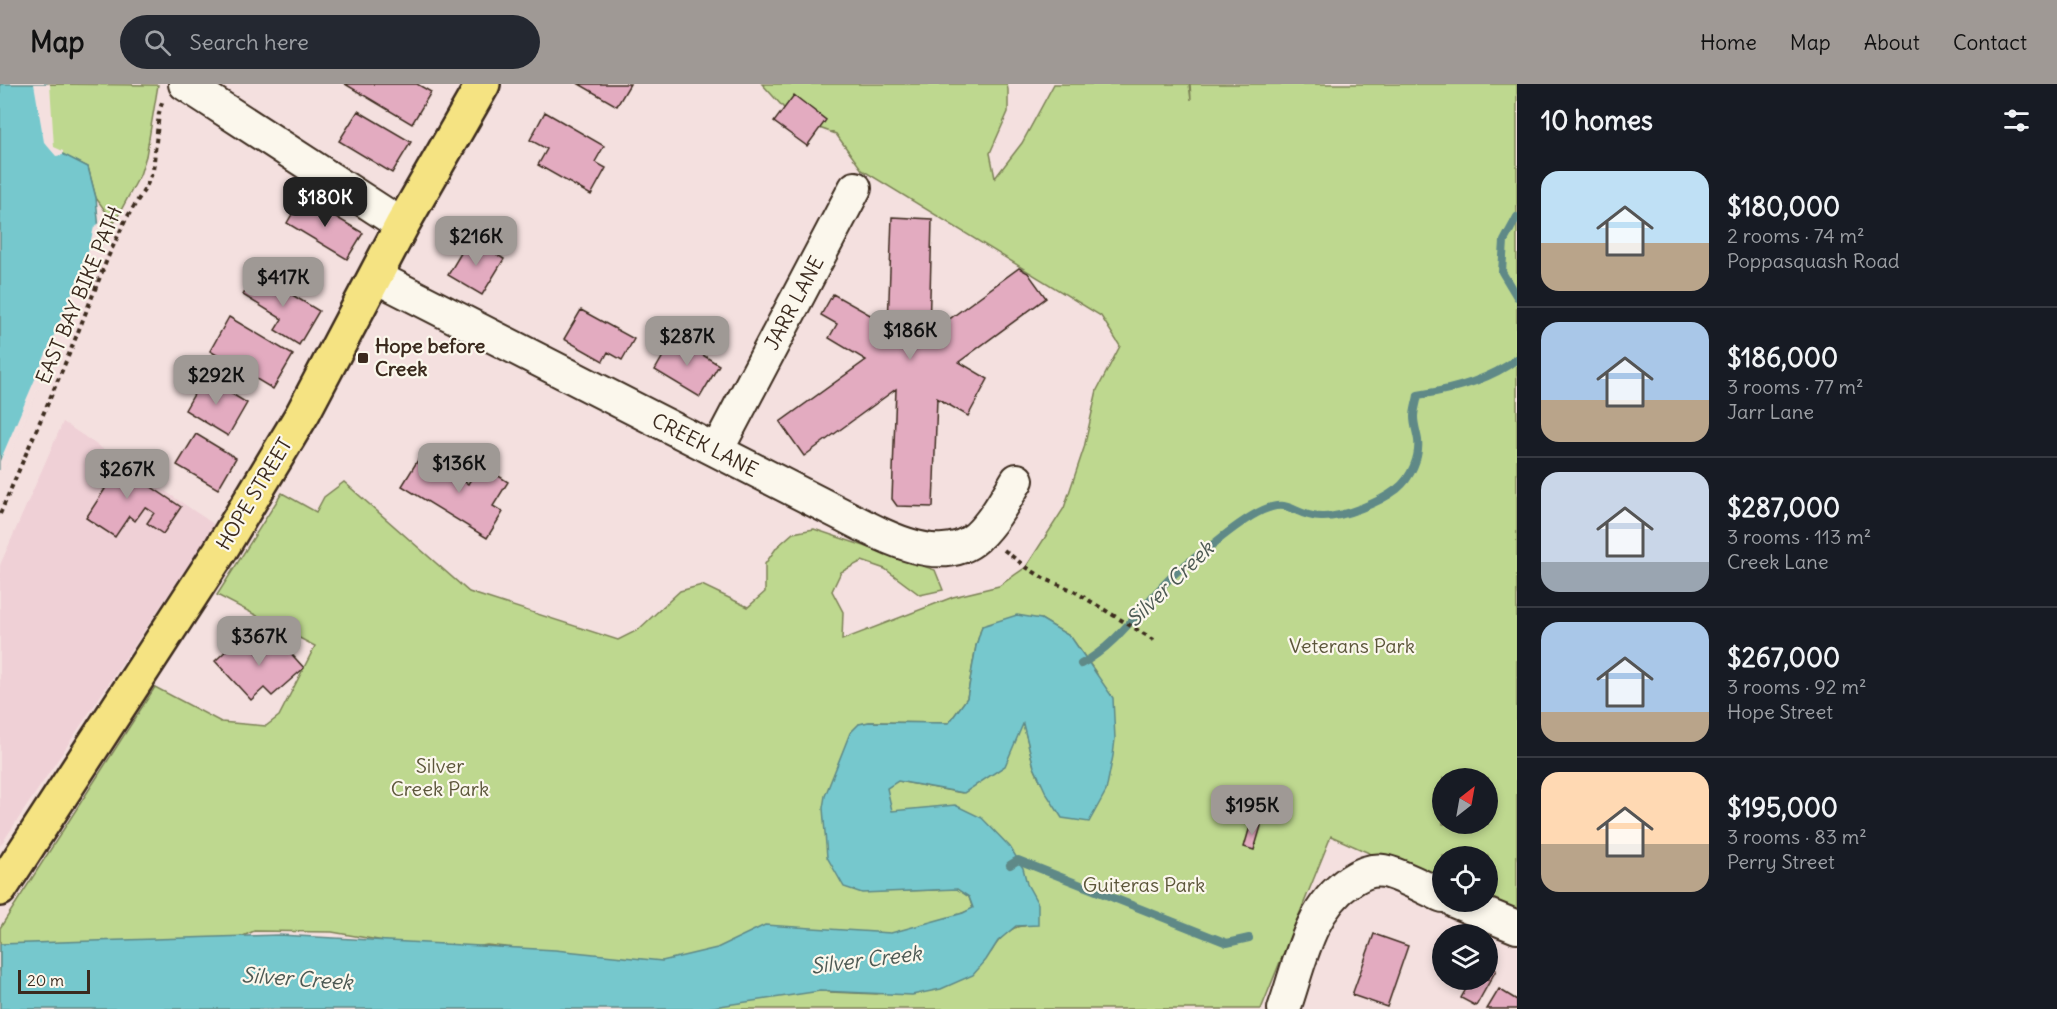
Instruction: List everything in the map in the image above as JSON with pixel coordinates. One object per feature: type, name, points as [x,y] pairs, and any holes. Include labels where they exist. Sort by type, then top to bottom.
[{"type":"main road","name":"HOPE STREET","points":[[0,889],[220,551],[303,413],[402,225],[483,84]]},
{"type":"street","points":[[176,87],[402,225]]},
{"type":"street","name":"JARR LANE","points":[[717,450],[855,188]]},
{"type":"street","name":"CREEK LANE","points":[[376,277],[906,546],[951,551],[967,544],[976,538],[997,513],[1017,480]]},
{"type":"street","points":[[1284,1009],[1314,922],[1327,900],[1340,888],[1363,872],[1384,871],[1432,891]]},
{"type":"street","points":[[1480,912],[1517,927]]},
{"type":"path","name":"EAST BAY BIKE PATH","points":[[0,514],[108,257],[153,171],[159,113],[176,87]]},
{"type":"path","points":[[1026,567],[1045,579],[1072,590],[1154,640]]},
{"type":"shaded area","points":[[63,422],[215,525],[0,846],[0,565]]},
{"type":"green space","points":[[47,84],[158,85],[146,156],[140,175],[114,223],[96,198],[88,167],[51,149]]},
{"type":"green space","points":[[762,84],[1007,84],[1008,112],[990,153],[995,178],[1022,143],[1054,84],[1189,84],[1191,100],[1190,84],[1517,84],[1517,919],[1498,908],[1498,846],[1432,846],[1432,881],[1331,836],[1261,1009],[684,1009],[821,989],[829,992],[877,994],[991,952],[1005,934],[1014,928],[1024,926],[953,812],[886,811],[883,782],[898,781],[962,793],[1023,723],[1034,767],[1040,780],[1054,781],[1097,674],[1071,637],[1041,619],[982,626],[967,698],[949,723],[870,722],[859,724],[861,892],[938,890],[951,885],[969,897],[973,909],[955,916],[931,931],[698,968],[487,945],[448,952],[332,932],[254,931],[219,947],[0,971],[0,928],[155,687],[221,722],[266,726],[279,716],[315,646],[217,595],[282,493],[316,512],[324,497],[344,482],[469,592],[618,640],[638,630],[680,591],[702,585],[748,607],[765,592],[765,564],[777,547],[793,533],[814,529],[935,570],[943,590],[920,595],[885,569],[862,561],[841,572],[832,591],[843,612],[842,640],[953,597],[999,586],[1026,567],[1064,508],[1084,448],[1097,390],[1120,346],[1101,316],[862,170],[836,134],[794,119]]},
{"type":"water","points":[[0,84],[47,84],[51,148],[88,167],[96,198],[100,240],[0,470]]},
{"type":"water","points":[[1017,615],[1041,619],[1071,637],[1113,698],[1115,739],[1106,791],[1089,822],[1062,818],[1046,793],[1034,767],[1023,724],[1005,766],[964,793],[898,781],[887,788],[892,811],[955,805],[982,818],[1010,847],[1023,868],[1027,884],[1038,904],[1038,925],[1016,926],[998,941],[973,975],[941,989],[912,995],[820,991],[700,1009],[0,1009],[0,944],[279,935],[555,950],[662,961],[717,948],[765,925],[891,933],[963,913],[973,908],[969,897],[957,889],[862,893],[844,887],[827,857],[823,808],[825,796],[850,733],[859,724],[869,722],[949,723],[967,698],[982,626]]},
{"type":"pier","points":[[34,84],[50,84],[54,147],[63,151],[63,155],[56,156],[44,142]]},
{"type":"pier","points":[[101,222],[102,241],[3,471],[0,473],[0,461],[86,260],[94,227]]},
{"type":"building","points":[[345,84],[417,84],[431,92],[412,124]]},
{"type":"building","points":[[579,84],[630,84],[617,106]]},
{"type":"building","points":[[794,95],[826,120],[807,146],[774,122]]},
{"type":"building","points":[[358,111],[411,142],[392,173],[339,141]]},
{"type":"building","points":[[545,112],[604,146],[595,162],[606,168],[591,195],[538,165],[547,149],[530,140]]},
{"type":"building","points":[[302,197],[363,233],[347,259],[287,223]]},
{"type":"building","points":[[892,217],[932,219],[929,334],[1019,268],[1028,273],[1046,298],[959,362],[988,379],[968,416],[937,398],[933,507],[897,506],[892,499],[896,389],[804,456],[780,422],[866,360],[829,338],[837,324],[821,315],[833,294],[888,325]]},
{"type":"building","points":[[470,238],[504,259],[482,295],[448,275]]},
{"type":"building","points":[[256,273],[319,311],[299,345],[275,330],[282,319],[243,295]]},
{"type":"building","points":[[581,310],[634,339],[622,360],[608,352],[603,361],[564,339]]},
{"type":"building","points":[[229,317],[293,355],[273,389],[210,351]]},
{"type":"building","points":[[674,337],[719,365],[700,397],[655,370]]},
{"type":"building","points":[[204,377],[247,403],[228,436],[185,410]]},
{"type":"building","points":[[196,434],[236,458],[218,489],[177,465]]},
{"type":"building","points":[[104,455],[181,507],[163,534],[147,523],[154,513],[145,507],[135,521],[129,516],[115,537],[86,518],[105,489],[88,478]]},
{"type":"building","points":[[421,455],[468,484],[480,464],[508,482],[493,506],[503,512],[487,538],[402,486]]},
{"type":"building","points":[[242,636],[259,655],[277,638],[304,668],[272,696],[264,688],[251,700],[215,661]]},
{"type":"building","points":[[1251,823],[1261,826],[1254,850],[1244,847]]},
{"type":"building","points":[[1374,934],[1408,946],[1387,1007],[1352,995]]},
{"type":"building","points":[[1499,989],[1517,1000],[1517,1009],[1487,1009]]},
{"type":"building","points":[[1465,990],[1485,990],[1476,1006],[1461,998]]},
{"type":"waterway","name":"Silver Creek","points":[[1517,217],[1504,241],[1502,272],[1517,297]]},
{"type":"waterway","name":"Silver Creek","points":[[1081,664],[1109,644],[1179,570],[1257,513],[1268,508],[1284,506],[1311,516],[1330,517],[1361,508],[1397,489],[1410,473],[1418,453],[1414,423],[1418,395],[1470,383],[1494,373],[1517,359]]},
{"type":"waterway","points":[[1010,865],[1018,860],[1227,943],[1249,938]]},
{"type":"place","name":"Hope before Creek","points":[[363,358]]},
{"type":"park label","name":"Veterans Park","points":[[1352,646]]},
{"type":"park label","name":"Silver Creek Park","points":[[440,778]]},
{"type":"park label","name":"Guiteras Park","points":[[1144,885]]}]
